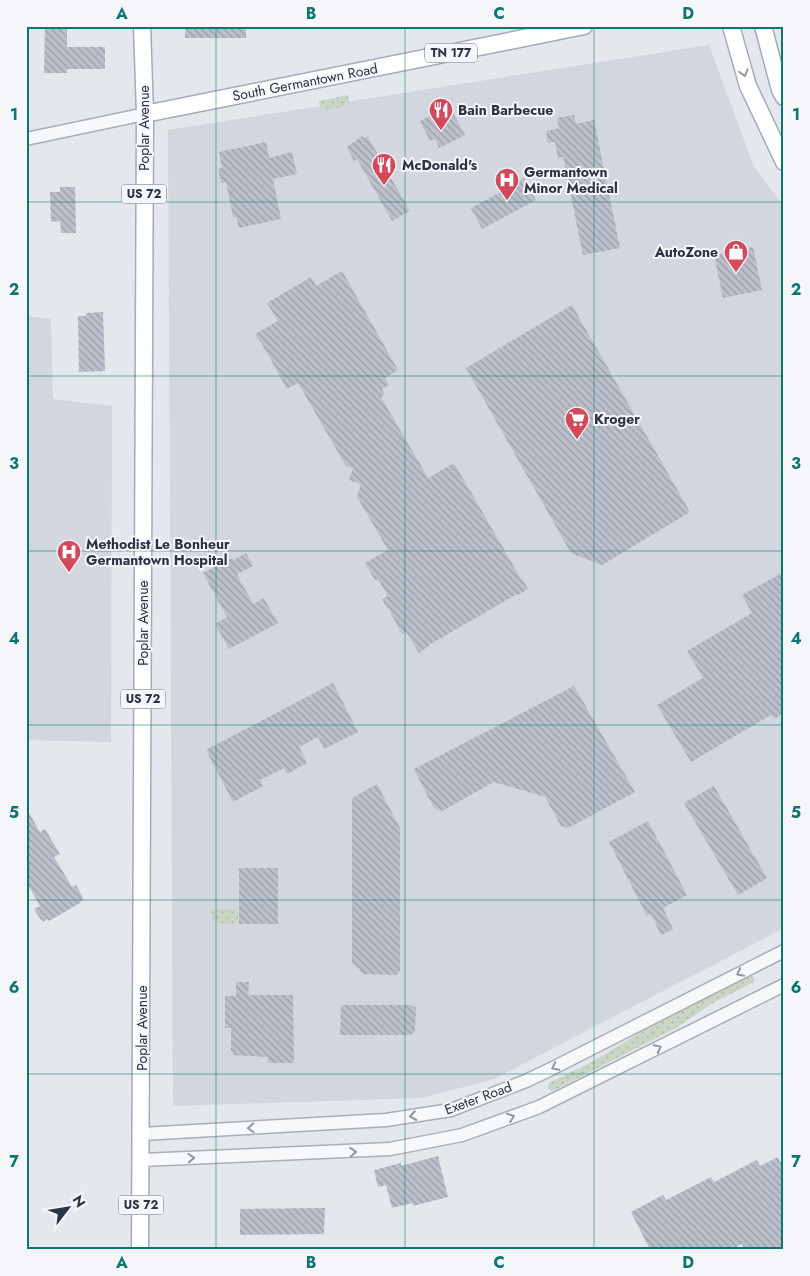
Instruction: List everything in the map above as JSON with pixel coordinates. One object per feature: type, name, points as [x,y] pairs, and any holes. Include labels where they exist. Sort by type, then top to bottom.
[{"type":"main road","name":"Poplar Avenue","points":[[140,1250],[142,1160],[145,114],[142,26]]},
{"type":"main road","name":"South Germantown Road","points":[[145,114],[584,26]]},
{"type":"main road","points":[[731,26],[748,86],[784,162]]},
{"type":"main road","points":[[763,26],[780,90],[784,97]]},
{"type":"street","name":"South Germantown Road","points":[[26,139],[145,114]]},
{"type":"street","name":"Exeter Road","points":[[142,1134],[386,1120],[451,1110],[542,1073],[784,951]]},
{"type":"street","name":"Exeter Road","points":[[142,1160],[390,1149],[462,1135],[539,1107],[784,984]]},
{"type":"shaded area","points":[[709,45],[754,167],[784,207],[784,928],[494,1079],[422,1098],[173,1106],[168,130]]},
{"type":"shaded area","name":"Methodist Le Bonheur Germantown Hospital","points":[[26,316],[51,319],[53,399],[112,406],[111,742],[26,740]]},
{"type":"green space","points":[[348,95],[349,102],[346,106],[324,110],[320,107],[319,101]]},
{"type":"green space","points":[[211,909],[238,909],[238,924],[216,923],[212,919]]},
{"type":"green space","points":[[749,975],[753,976],[754,982],[711,1004],[676,1028],[553,1091],[548,1089],[549,1083],[592,1062],[656,1023]]},
{"type":"building","points":[[185,26],[246,26],[246,38],[185,38]]},
{"type":"building","points":[[45,27],[67,28],[67,47],[105,47],[105,69],[67,69],[67,73],[44,73]]},
{"type":"building","points":[[449,105],[465,135],[439,148],[435,139],[430,141],[420,121]]},
{"type":"building","points":[[574,115],[576,124],[594,120],[620,248],[583,255],[563,157],[558,158],[555,142],[548,143],[546,131],[559,128],[557,118]]},
{"type":"building","name":"McDonald's","points":[[362,136],[363,138],[367,136],[410,211],[392,221],[357,159],[354,161],[347,147]]},
{"type":"building","points":[[266,142],[269,158],[292,152],[297,174],[273,179],[281,219],[239,228],[236,217],[233,217],[226,182],[221,183],[218,169],[222,168],[219,152]]},
{"type":"building","points":[[524,178],[536,200],[482,229],[471,208]]},
{"type":"building","points":[[60,187],[75,187],[76,233],[61,233],[60,221],[51,222],[50,192],[60,192]]},
{"type":"building","points":[[753,247],[762,290],[723,298],[714,255]]},
{"type":"building","points":[[342,271],[398,370],[385,378],[389,385],[382,389],[385,395],[381,397],[428,478],[454,463],[528,589],[429,645],[419,653],[406,632],[402,634],[382,599],[388,596],[378,579],[375,580],[365,563],[388,550],[357,497],[361,484],[349,480],[353,468],[346,466],[298,383],[287,389],[255,334],[278,321],[267,303],[311,277],[316,286]]},
{"type":"building","name":"Kroger","points":[[572,305],[690,512],[602,565],[571,553],[466,368]]},
{"type":"building","points":[[103,312],[105,371],[79,372],[78,316],[86,316],[86,313]]},
{"type":"building","points":[[246,553],[253,566],[237,574],[253,604],[264,598],[278,623],[229,649],[215,624],[227,617],[203,573]]},
{"type":"building","points":[[784,572],[784,713],[774,719],[771,715],[691,762],[657,705],[703,678],[687,651],[752,613],[742,595]]},
{"type":"building","points":[[333,683],[358,732],[324,749],[318,737],[299,747],[307,763],[287,774],[284,768],[260,780],[263,786],[233,802],[206,750]]},
{"type":"building","points":[[574,686],[635,792],[568,828],[561,826],[545,797],[494,782],[442,811],[434,808],[414,769]]},
{"type":"building","points":[[377,784],[400,828],[400,971],[396,975],[363,974],[352,963],[352,798]]},
{"type":"building","points":[[714,786],[767,878],[738,895],[684,803]]},
{"type":"building","points":[[26,808],[40,832],[45,829],[60,854],[54,857],[72,887],[76,885],[83,900],[49,921],[47,919],[43,922],[41,920],[34,909],[40,906],[30,888],[26,890]]},
{"type":"building","points":[[648,821],[687,895],[663,908],[673,929],[661,935],[651,914],[647,916],[609,842]]},
{"type":"building","points":[[239,868],[278,868],[278,924],[239,924]]},
{"type":"building","points":[[236,982],[249,982],[248,995],[293,995],[294,1063],[268,1063],[268,1057],[233,1055],[233,1051],[231,1051],[231,1028],[225,1028],[225,996],[236,996]]},
{"type":"building","points":[[341,1005],[411,1005],[416,1008],[415,1032],[410,1035],[340,1035]]},
{"type":"building","points":[[438,1156],[448,1197],[413,1206],[412,1203],[392,1208],[386,1185],[378,1187],[374,1170],[401,1163],[401,1166]]},
{"type":"building","points":[[778,1157],[780,1162],[784,1160],[784,1250],[745,1250],[742,1244],[731,1250],[650,1250],[631,1212],[663,1195],[666,1200],[711,1177],[714,1182],[757,1160],[760,1166]]},
{"type":"building","points":[[325,1208],[324,1234],[240,1235],[240,1209]]},
{"type":"place","name":"Bain Barbecue","points":[[441,131]]},
{"type":"place","name":"McDonald's","points":[[384,186]]},
{"type":"place","name":"Germantown Minor Medical","points":[[507,201]]},
{"type":"place","name":"AutoZone","points":[[736,273]]},
{"type":"place","name":"Kroger","points":[[577,440]]},
{"type":"place","name":"Methodist Le Bonheur Germantown Hospital","points":[[69,573]]}]
